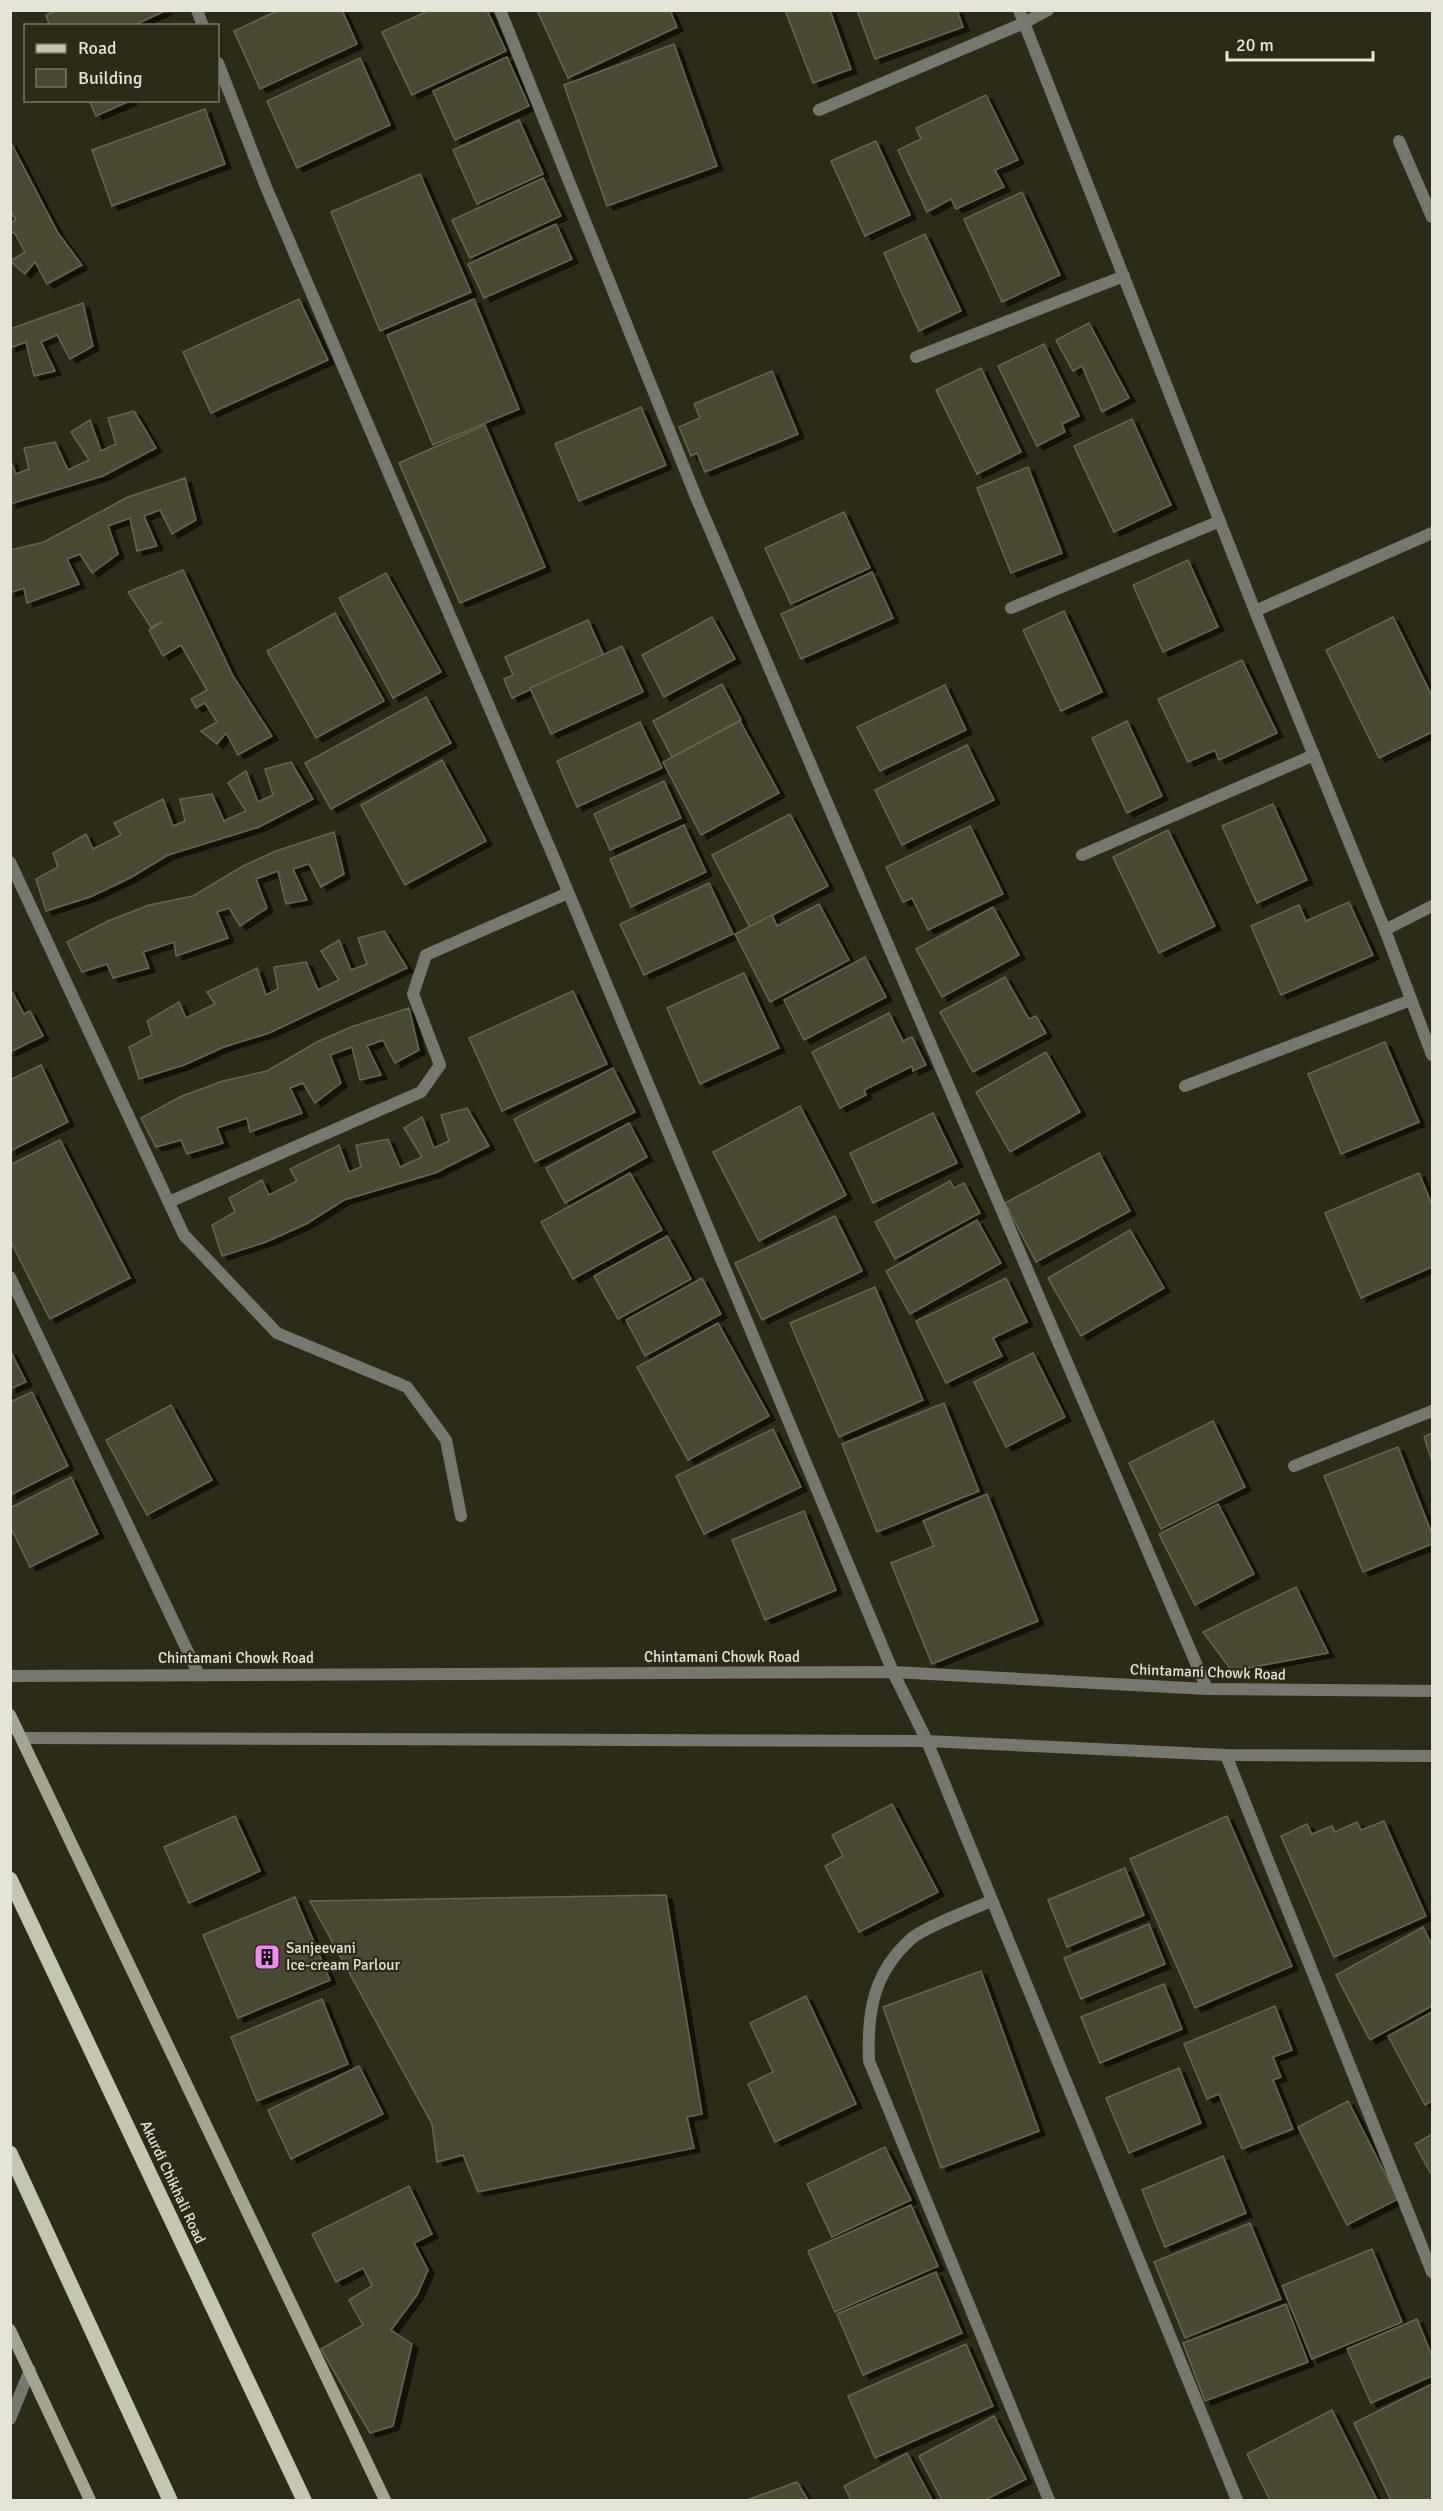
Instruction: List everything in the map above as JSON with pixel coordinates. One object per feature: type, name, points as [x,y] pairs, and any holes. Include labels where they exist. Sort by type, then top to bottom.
[{"type":"main road","name":"Akurdi Chikhali Road","points":[[10,1880],[304,2500]]},
{"type":"main road","points":[[10,2153],[170,2500]]},
{"type":"street","points":[[500,10],[696,497],[1207,1689]]},
{"type":"street","points":[[1019,10],[1255,611],[1385,930],[1432,1055]]},
{"type":"street","points":[[819,110],[1024,23],[1048,10]]},
{"type":"street","points":[[219,66],[271,198],[568,893],[893,1671],[927,1741],[1237,2500]]},
{"type":"street","points":[[1399,141],[1432,218]]},
{"type":"street","points":[[916,357],[1124,276]]},
{"type":"street","points":[[1011,608],[1220,521]]},
{"type":"street","points":[[1255,611],[1432,534]]},
{"type":"street","points":[[1082,855],[1314,755]]},
{"type":"street","points":[[10,862],[184,1235],[277,1333],[407,1386],[446,1440],[461,1516]]},
{"type":"street","points":[[169,1202],[421,1092],[440,1065],[413,994],[426,955],[568,893]]},
{"type":"street","points":[[1385,930],[1432,906]]},
{"type":"street","points":[[1185,1086],[1411,1000]]},
{"type":"street","points":[[10,1277],[198,1673]]},
{"type":"street","points":[[1294,1466],[1432,1411]]},
{"type":"street","name":"Chintamani Chowk Road","points":[[10,1676],[198,1673],[893,1671],[1207,1689],[1432,1691]]},
{"type":"street","points":[[10,1715],[16,1739],[385,2500]]},
{"type":"street","points":[[16,1739],[927,1741],[1226,1755],[1432,1756]]},
{"type":"street","points":[[1226,1755],[1432,2272]]},
{"type":"street","points":[[991,1901],[912,1937],[881,1974],[867,2021],[869,2061],[1049,2500]]},
{"type":"street","points":[[10,2330],[90,2500]]},
{"type":"street","points":[[10,2419],[30,2370]]},
{"type":"building","points":[[57,10],[167,10],[136,24],[49,24],[46,15]]},
{"type":"building","points":[[279,10],[342,10],[357,44],[260,89],[234,31]]},
{"type":"building","points":[[430,10],[487,10],[506,51],[412,95],[382,32]]},
{"type":"building","points":[[537,10],[670,10],[677,27],[568,78]]},
{"type":"building","points":[[785,10],[830,10],[851,69],[813,83]]},
{"type":"building","points":[[857,10],[957,10],[963,27],[875,59]]},
{"type":"building","points":[[674,44],[717,166],[607,206],[564,85]]},
{"type":"building","points":[[507,57],[529,106],[455,140],[433,91]]},
{"type":"building","points":[[360,58],[390,125],[297,168],[267,101]]},
{"type":"building","points":[[986,95],[1018,160],[995,170],[1004,187],[956,209],[951,199],[927,212],[898,150],[921,139],[916,128]]},
{"type":"building","points":[[90,102],[128,102],[96,116]]},
{"type":"building","points":[[205,109],[225,164],[112,206],[92,150]]},
{"type":"building","points":[[519,120],[543,174],[477,204],[453,150]]},
{"type":"building","points":[[10,141],[58,233],[82,265],[47,284],[35,262],[25,274],[10,261],[25,252],[14,232],[10,234],[10,223],[16,220],[10,210]]},
{"type":"building","points":[[876,141],[910,215],[865,236],[831,161]]},
{"type":"building","points":[[420,174],[471,292],[380,331],[331,212]]},
{"type":"building","points":[[543,178],[561,216],[470,258],[452,220]]},
{"type":"building","points":[[1022,192],[1060,275],[1002,302],[964,219]]},
{"type":"building","points":[[556,224],[572,259],[484,298],[468,264]]},
{"type":"building","points":[[925,234],[961,311],[919,331],[884,253]]},
{"type":"building","points":[[299,299],[328,360],[211,413],[183,352]]},
{"type":"building","points":[[474,299],[519,409],[433,445],[387,335]]},
{"type":"building","points":[[83,303],[93,346],[70,359],[57,335],[41,342],[55,371],[34,376],[26,342],[10,348],[10,329]]},
{"type":"building","points":[[1089,323],[1129,398],[1102,412],[1082,366],[1073,371],[1056,340]]},
{"type":"building","points":[[1044,344],[1079,416],[1062,424],[1065,432],[1037,446],[998,366]]},
{"type":"building","points":[[981,368],[1021,452],[977,474],[936,390]]},
{"type":"building","points":[[772,371],[798,434],[705,472],[697,453],[691,456],[679,427],[700,418],[694,404]]},
{"type":"building","points":[[641,407],[666,465],[579,501],[555,444]]},
{"type":"building","points":[[134,411],[156,448],[103,476],[10,504],[10,459],[16,474],[29,469],[24,448],[55,442],[68,470],[89,460],[71,432],[90,420],[101,451],[116,444],[108,418]]},
{"type":"building","points":[[1132,419],[1171,505],[1114,532],[1074,446]]},
{"type":"building","points":[[485,425],[545,567],[460,603],[399,463]]},
{"type":"building","points":[[1028,467],[1062,553],[1011,573],[977,488]]},
{"type":"building","points":[[185,478],[196,520],[172,534],[160,510],[144,516],[157,546],[137,551],[130,518],[108,526],[118,554],[92,573],[80,554],[67,559],[79,584],[27,603],[24,588],[10,593],[10,550],[44,542],[128,497]]},
{"type":"building","points":[[844,512],[870,568],[791,604],[765,548]]},
{"type":"building","points":[[1188,560],[1218,627],[1163,652],[1133,585]]},
{"type":"building","points":[[183,570],[233,676],[272,736],[238,755],[226,733],[217,744],[201,731],[217,722],[205,703],[196,708],[191,699],[207,690],[181,645],[163,656],[149,630],[162,622],[151,627],[128,592]]},
{"type":"building","points":[[872,572],[893,618],[801,659],[781,614]]},
{"type":"building","points":[[386,573],[441,672],[393,698],[339,598]]},
{"type":"building","points":[[1064,611],[1102,692],[1061,711],[1023,630]]},
{"type":"building","points":[[335,613],[384,701],[316,738],[267,651]]},
{"type":"building","points":[[712,617],[735,659],[664,697],[642,655]]},
{"type":"building","points":[[1393,617],[1432,696],[1432,732],[1379,758],[1326,650]]},
{"type":"building","points":[[588,620],[604,656],[512,698],[504,679],[513,675],[505,657]]},
{"type":"building","points":[[622,646],[643,692],[551,734],[530,688]]},
{"type":"building","points":[[1242,660],[1277,733],[1219,760],[1215,750],[1188,762],[1158,699]]},
{"type":"building","points":[[722,684],[741,720],[672,757],[653,721]]},
{"type":"building","points":[[945,685],[966,730],[880,771],[857,727]]},
{"type":"building","points":[[426,697],[451,743],[331,809],[305,763]]},
{"type":"building","points":[[740,721],[779,793],[701,835],[663,762]]},
{"type":"building","points":[[1127,721],[1162,796],[1127,813],[1092,738]]},
{"type":"building","points":[[640,722],[662,768],[577,807],[557,761]]},
{"type":"building","points":[[967,745],[994,800],[902,845],[875,790]]},
{"type":"building","points":[[442,760],[486,841],[405,885],[361,805]]},
{"type":"building","points":[[291,762],[313,799],[259,827],[168,855],[130,878],[90,897],[46,911],[36,879],[58,867],[53,853],[86,834],[93,849],[121,835],[114,823],[163,799],[173,826],[185,821],[180,799],[212,794],[224,821],[246,811],[228,783],[246,771],[258,802],[273,795],[265,769]]},
{"type":"building","points":[[664,781],[681,818],[610,850],[594,814]]},
{"type":"building","points":[[1273,804],[1307,880],[1257,903],[1222,826]]},
{"type":"building","points":[[790,814],[828,886],[750,927],[712,855]]},
{"type":"building","points":[[684,825],[706,872],[631,907],[610,859]]},
{"type":"building","points":[[970,826],[1003,894],[928,930],[912,898],[903,902],[886,867]]},
{"type":"building","points":[[1168,830],[1215,926],[1159,953],[1113,857]]},
{"type":"building","points":[[334,832],[344,874],[321,887],[309,864],[293,869],[307,900],[286,904],[278,871],[256,879],[267,908],[240,926],[229,908],[217,912],[228,938],[176,956],[174,942],[143,952],[149,968],[113,978],[107,964],[82,972],[67,942],[108,921],[149,905],[193,896],[243,866],[276,851]]},
{"type":"building","points":[[709,883],[733,934],[644,975],[620,924]]},
{"type":"building","points":[[1349,902],[1373,955],[1281,995],[1251,926],[1299,905],[1306,921]]},
{"type":"building","points":[[819,904],[849,960],[770,1002],[735,934],[772,915],[777,926]]},
{"type":"building","points":[[993,907],[1019,955],[942,997],[916,949]]},
{"type":"building","points":[[384,931],[407,968],[269,1033],[224,1047],[184,1065],[139,1079],[129,1047],[152,1035],[147,1021],[179,1002],[186,1018],[215,1004],[207,992],[257,968],[266,995],[278,989],[274,967],[306,962],[318,990],[339,980],[321,951],[339,940],[351,970],[367,964],[358,938]]},
{"type":"building","points":[[865,957],[886,997],[804,1040],[784,1000]]},
{"type":"building","points":[[744,973],[779,1048],[700,1084],[667,1008]]},
{"type":"building","points":[[1005,977],[1029,1019],[1036,1016],[1046,1033],[973,1072],[940,1012]]},
{"type":"building","points":[[10,988],[24,1014],[30,1011],[43,1036],[10,1052]]},
{"type":"building","points":[[573,991],[607,1064],[502,1111],[469,1038]]},
{"type":"building","points":[[409,1008],[419,1050],[395,1063],[383,1040],[367,1046],[381,1075],[360,1080],[352,1047],[330,1055],[341,1083],[315,1103],[303,1083],[290,1088],[302,1113],[250,1132],[247,1118],[217,1128],[223,1143],[187,1154],[181,1140],[156,1147],[141,1118],[182,1096],[223,1081],[267,1071],[317,1042],[351,1027]]},
{"type":"building","points":[[889,1013],[903,1041],[912,1037],[926,1065],[913,1071],[912,1066],[864,1090],[866,1095],[840,1108],[812,1052]]},
{"type":"building","points":[[1385,1042],[1419,1122],[1341,1154],[1308,1074]]},
{"type":"building","points":[[1046,1052],[1080,1112],[1010,1152],[976,1092]]},
{"type":"building","points":[[41,1065],[68,1122],[10,1151],[10,1080]]},
{"type":"building","points":[[613,1068],[635,1112],[535,1162],[514,1119]]},
{"type":"building","points":[[800,1106],[846,1195],[759,1241],[713,1152]]},
{"type":"building","points":[[467,1108],[489,1146],[435,1173],[344,1200],[306,1224],[266,1242],[222,1256],[212,1225],[235,1212],[229,1198],[262,1180],[269,1195],[297,1181],[290,1169],[339,1145],[349,1172],[361,1167],[356,1145],[388,1139],[400,1167],[422,1157],[404,1128],[422,1117],[434,1148],[449,1141],[441,1115]]},
{"type":"building","points":[[933,1113],[957,1163],[873,1203],[850,1153]]},
{"type":"building","points":[[629,1123],[647,1157],[565,1203],[546,1168]]},
{"type":"building","points":[[60,1140],[130,1278],[50,1319],[10,1240],[10,1165]]},
{"type":"building","points":[[1099,1153],[1130,1211],[1036,1262],[1005,1203]]},
{"type":"building","points":[[630,1173],[662,1230],[573,1279],[541,1222]]},
{"type":"building","points":[[1419,1173],[1432,1205],[1432,1267],[1361,1298],[1325,1213]]},
{"type":"building","points":[[950,1181],[954,1188],[964,1183],[980,1213],[895,1259],[875,1222]]},
{"type":"building","points":[[835,1216],[862,1271],[762,1320],[735,1263]]},
{"type":"building","points":[[977,1220],[1001,1263],[910,1314],[886,1271]]},
{"type":"building","points":[[1130,1230],[1164,1288],[1081,1336],[1048,1278]]},
{"type":"building","points":[[667,1236],[691,1279],[618,1319],[594,1276]]},
{"type":"building","points":[[702,1278],[721,1314],[645,1356],[626,1320]]},
{"type":"building","points":[[1006,1278],[1027,1322],[993,1338],[1002,1356],[946,1383],[916,1321]]},
{"type":"building","points":[[875,1287],[923,1400],[839,1437],[790,1323]]},
{"type":"building","points":[[718,1323],[769,1416],[688,1460],[637,1367]]},
{"type":"building","points":[[10,1350],[26,1382],[10,1389]]},
{"type":"building","points":[[1033,1353],[1065,1417],[1006,1447],[974,1382]]},
{"type":"building","points":[[32,1392],[68,1466],[10,1495],[10,1402]]},
{"type":"building","points":[[944,1403],[979,1491],[877,1532],[842,1444]]},
{"type":"building","points":[[171,1405],[212,1480],[147,1515],[106,1440]]},
{"type":"building","points":[[1213,1421],[1245,1487],[1161,1529],[1129,1463]]},
{"type":"building","points":[[773,1429],[801,1487],[704,1534],[676,1476]]},
{"type":"building","points":[[1432,1433],[1432,1461],[1424,1437]]},
{"type":"building","points":[[1398,1447],[1432,1534],[1432,1544],[1363,1572],[1324,1476]]},
{"type":"building","points":[[71,1477],[98,1534],[30,1567],[10,1526],[10,1508]]},
{"type":"building","points":[[987,1494],[1038,1621],[932,1664],[891,1563],[934,1546],[923,1521]]},
{"type":"building","points":[[1218,1504],[1254,1574],[1195,1605],[1159,1534]]},
{"type":"building","points":[[804,1511],[836,1590],[765,1620],[732,1540]]},
{"type":"building","points":[[1296,1587],[1328,1653],[1232,1671],[1203,1632]]},
{"type":"building","points":[[892,1804],[938,1892],[859,1932],[825,1866],[843,1856],[832,1835]]},
{"type":"building","points":[[235,1816],[260,1871],[189,1903],[164,1847]]},
{"type":"building","points":[[1227,1816],[1292,1966],[1195,2008],[1130,1859]]},
{"type":"building","points":[[1384,1821],[1426,1916],[1334,1957],[1281,1836],[1307,1824],[1312,1834],[1332,1826],[1335,1832],[1357,1822],[1361,1830]]},
{"type":"building","points":[[1125,1868],[1144,1915],[1067,1947],[1048,1900]]},
{"type":"building","points":[[666,1895],[702,2114],[687,2117],[694,2148],[478,2192],[463,2155],[437,2162],[432,2124],[310,1901]]},
{"type":"building","name":"Sanjeevani Ice-cream Parlour","points":[[295,1897],[330,1980],[238,2018],[203,1935]]},
{"type":"building","points":[[1149,1924],[1165,1964],[1081,1999],[1064,1958]]},
{"type":"building","points":[[1423,1927],[1432,1945],[1432,2006],[1370,2040],[1336,1975]]},
{"type":"building","points":[[981,1971],[1039,2131],[941,2168],[883,2007]]},
{"type":"building","points":[[1164,1984],[1182,2029],[1100,2063],[1081,2017]]},
{"type":"building","points":[[806,1996],[856,2104],[775,2142],[748,2084],[773,2072],[750,2023]]},
{"type":"building","points":[[322,1999],[348,2064],[257,2101],[231,2037]]},
{"type":"building","points":[[1275,2006],[1292,2050],[1273,2057],[1281,2077],[1273,2080],[1293,2129],[1242,2149],[1219,2094],[1207,2099],[1184,2044]]},
{"type":"building","points":[[1432,2012],[1432,2101],[1425,2105],[1388,2036]]},
{"type":"building","points":[[359,2066],[383,2114],[291,2159],[268,2110]]},
{"type":"building","points":[[1179,2068],[1201,2123],[1129,2153],[1106,2098]]},
{"type":"building","points":[[1348,2101],[1398,2199],[1347,2225],[1298,2127]]},
{"type":"building","points":[[1432,2134],[1432,2176],[1415,2144]]},
{"type":"building","points":[[885,2147],[911,2200],[832,2237],[807,2184]]},
{"type":"building","points":[[1223,2156],[1246,2213],[1165,2247],[1142,2190]]},
{"type":"building","points":[[409,2186],[432,2234],[414,2243],[428,2270],[417,2295],[391,2330],[412,2344],[393,2426],[370,2433],[321,2349],[363,2325],[349,2300],[372,2286],[363,2268],[336,2282],[312,2234]]},
{"type":"building","points":[[911,2205],[938,2266],[835,2312],[808,2251]]},
{"type":"building","points":[[1250,2223],[1281,2299],[1185,2338],[1154,2262]]},
{"type":"building","points":[[1372,2249],[1402,2322],[1312,2359],[1282,2286]]},
{"type":"building","points":[[936,2272],[962,2333],[863,2375],[837,2314]]},
{"type":"building","points":[[1286,2304],[1308,2362],[1205,2401],[1183,2343]]},
{"type":"building","points":[[1417,2319],[1432,2356],[1432,2376],[1371,2403],[1347,2349]]},
{"type":"building","points":[[966,2344],[993,2406],[875,2458],[848,2396]]},
{"type":"building","points":[[1432,2384],[1432,2500],[1391,2500],[1354,2423]]},
{"type":"building","points":[[1332,2410],[1377,2500],[1270,2500],[1247,2454]]},
{"type":"building","points":[[994,2416],[1026,2479],[985,2500],[942,2500],[919,2456]]},
{"type":"building","points":[[907,2453],[932,2500],[851,2500],[844,2486]]},
{"type":"building","points":[[797,2482],[808,2500],[747,2500]]},
{"type":"place","name":"Sanjeevani Ice-cream Parlour","points":[[267,1957]]}]
